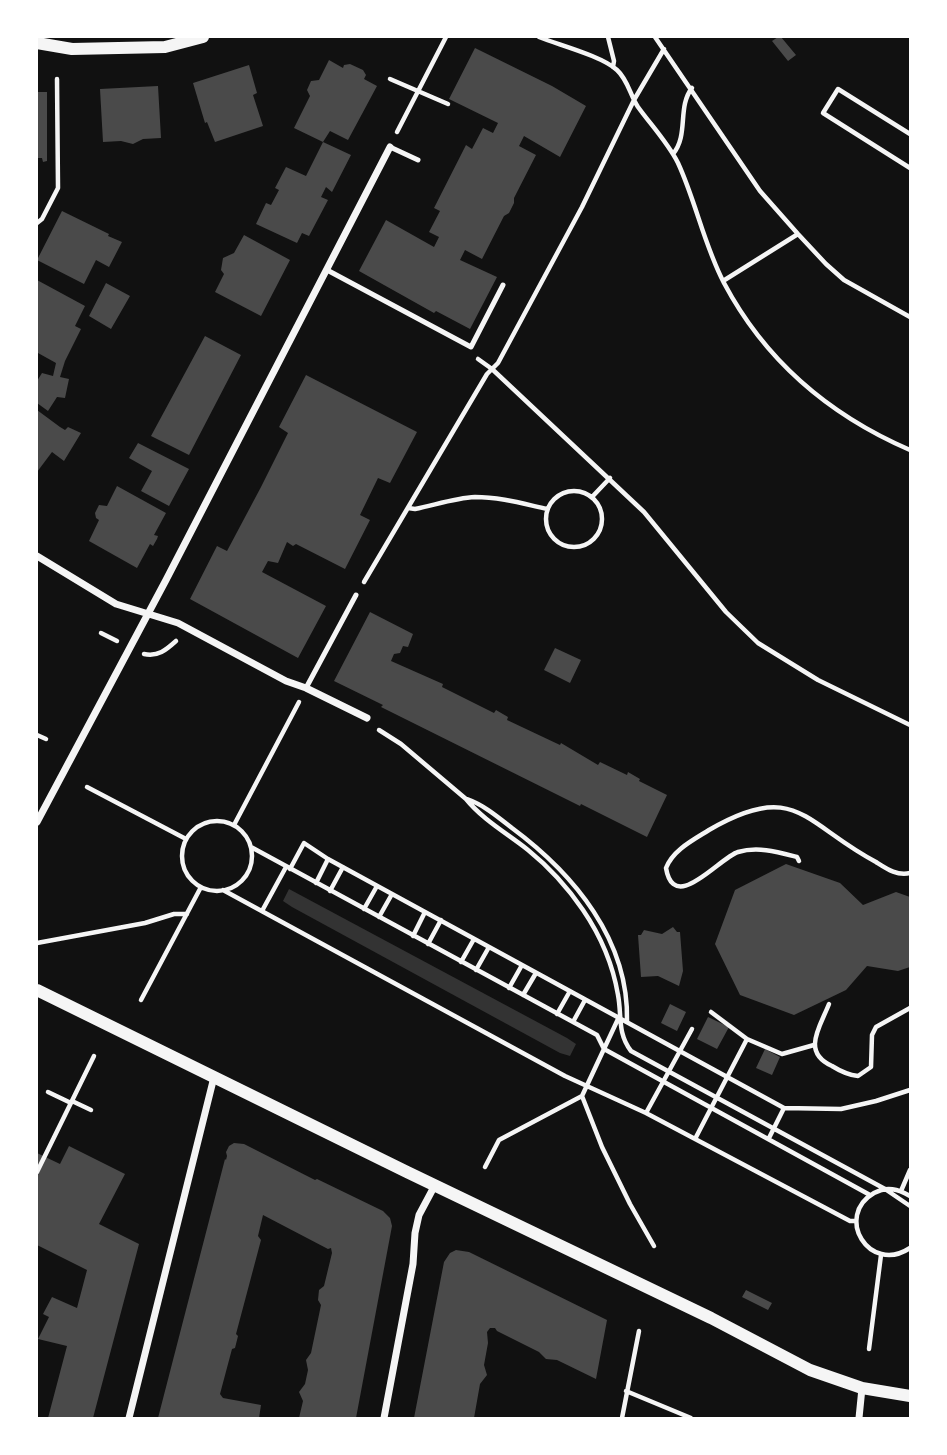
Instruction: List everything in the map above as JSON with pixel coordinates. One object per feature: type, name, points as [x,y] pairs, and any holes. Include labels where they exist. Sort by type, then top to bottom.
[{"type":"street","points":[[37,43],[72,49],[164,47],[204,37]]},
{"type":"street","points":[[37,822],[390,147]]},
{"type":"street","points":[[37,556],[116,604],[190,629],[286,681],[367,718]]},
{"type":"street","points":[[37,990],[710,1318],[810,1370],[862,1388],[910,1396]]},
{"type":"street","points":[[129,1418],[214,1077]]},
{"type":"street","points":[[384,1418],[414,1264],[415,1233],[419,1215],[435,1185]]},
{"type":"street","points":[[859,1418],[862,1388]]},
{"type":"lane","points":[[390,147],[418,160]]},
{"type":"lane","points":[[327,270],[471,347],[503,285]]},
{"type":"lane","points":[[306,688],[356,595]]},
{"type":"path","points":[[401,124],[446,37]]},
{"type":"path","points":[[539,37],[613,67],[623,76],[634,100],[673,154],[723,281],[765,347],[797,380],[831,407],[864,428],[910,450]]},
{"type":"path","points":[[608,37],[613,67]]},
{"type":"path","points":[[655,37],[761,191],[826,264],[844,280],[910,317]]},
{"type":"path","points":[[356,595],[487,374],[498,363],[549,270],[634,100],[658,55],[664,49]]},
{"type":"path","points":[[37,223],[42,219],[58,188],[57,79]]},
{"type":"path","points":[[390,79],[448,104]]},
{"type":"path","points":[[673,154],[681,140],[685,96],[692,88]]},
{"type":"path","points":[[910,134],[838,89],[823,113],[910,168]]},
{"type":"path","points":[[723,281],[799,234]]},
{"type":"path","points":[[471,347],[477,359],[492,369],[644,512],[718,602],[758,643],[818,680],[910,725]]},
{"type":"path","points":[[592,497],[610,478]]},
{"type":"path","points":[[566,492],[584,492],[592,497],[601,511],[601,528],[590,542],[573,547],[556,541],[547,527],[547,509],[552,501],[566,492]]},
{"type":"path","points":[[408,509],[477,497],[547,509]]},
{"type":"path","points":[[143,653],[153,656],[165,651],[190,629]]},
{"type":"path","points":[[101,633],[112,639]]},
{"type":"path","points":[[234,825],[297,705]]},
{"type":"path","points":[[367,718],[372,725],[401,744],[466,799],[474,809],[549,869],[583,910],[610,964],[618,996],[624,1041],[631,1051],[885,1189],[910,1206]]},
{"type":"path","points":[[37,735],[46,739]]},
{"type":"path","points":[[87,787],[186,839]]},
{"type":"path","points":[[466,799],[479,803],[537,846],[571,880],[589,903],[606,932],[618,962],[628,1000],[627,1021]]},
{"type":"path","points":[[799,861],[797,857],[771,851],[741,851],[685,887],[673,884],[666,868],[676,853],[696,838],[742,812],[768,806],[799,812],[861,854],[898,874],[910,873]]},
{"type":"path","points":[[223,890],[238,883],[248,871],[251,864],[251,847],[245,835],[234,825],[207,822],[192,831],[183,846],[182,862],[189,877],[201,887],[223,890],[565,1076],[646,1113],[856,1222]]},
{"type":"path","points":[[262,911],[304,843],[328,859],[784,1108],[841,1109],[910,1090]]},
{"type":"path","points":[[251,847],[597,1035],[604,1049],[870,1195]]},
{"type":"path","points":[[316,883],[328,859]]},
{"type":"path","points":[[330,891],[343,867]]},
{"type":"path","points":[[364,909],[377,886]]},
{"type":"path","points":[[141,1000],[201,887]]},
{"type":"path","points":[[379,917],[392,894]]},
{"type":"path","points":[[413,936],[425,912]]},
{"type":"path","points":[[37,943],[187,914]]},
{"type":"path","points":[[428,944],[441,920]]},
{"type":"path","points":[[461,962],[474,939]]},
{"type":"path","points":[[476,970],[489,947]]},
{"type":"path","points":[[509,988],[522,965]]},
{"type":"path","points":[[523,995],[536,973]]},
{"type":"path","points":[[557,1014],[570,991]]},
{"type":"path","points":[[573,1022],[585,1000]]},
{"type":"path","points":[[830,1004],[814,1045],[818,1057],[825,1063],[850,1075],[862,1075],[871,1067],[872,1035],[876,1027],[910,1008]]},
{"type":"path","points":[[711,1012],[747,1039],[782,1054],[814,1045]]},
{"type":"path","points":[[485,1167],[499,1140],[582,1096],[619,1017]]},
{"type":"path","points":[[646,1113],[692,1029]]},
{"type":"path","points":[[695,1139],[747,1039]]},
{"type":"path","points":[[37,1172],[94,1056]]},
{"type":"path","points":[[48,1092],[90,1110]]},
{"type":"path","points":[[582,1096],[624,1192],[654,1246]]},
{"type":"path","points":[[769,1138],[784,1108]]},
{"type":"path","points":[[901,1191],[910,1170]]},
{"type":"path","points":[[910,1196],[901,1191],[885,1189],[870,1195],[858,1211],[856,1222],[860,1239],[881,1255],[901,1254],[910,1248]]},
{"type":"path","points":[[869,1349],[881,1255]]},
{"type":"path","points":[[622,1418],[639,1331]]},
{"type":"path","points":[[626,1391],[691,1418]]},
{"type":"shaded area","points":[[289,889],[567,1038],[576,1044],[570,1056],[292,907],[283,901]]},
{"type":"building","points":[[781,37],[796,55],[788,61],[772,41]]},
{"type":"building","points":[[475,48],[586,106],[560,157],[524,136],[519,146],[536,155],[509,213],[504,216],[482,259],[465,250],[460,260],[497,277],[470,329],[436,311],[434,313],[359,271],[386,220],[434,247],[439,237],[429,232],[440,211],[434,208],[466,145],[472,149],[483,128],[493,133],[498,123],[449,99]]},
{"type":"building","points":[[329,60],[343,68],[344,65],[350,64],[363,70],[366,75],[364,79],[377,86],[348,140],[330,131],[323,142],[294,128],[310,96],[307,90],[311,81],[319,80]]},
{"type":"building","points":[[249,65],[257,93],[253,95],[263,126],[215,142],[207,122],[205,123],[193,83]]},
{"type":"building","points":[[158,86],[161,138],[143,139],[133,144],[121,141],[103,142],[100,89]]},
{"type":"building","points":[[37,92],[47,92],[47,161],[43,162],[42,158],[37,158]]},
{"type":"building","points":[[323,142],[351,155],[332,192],[326,187],[321,197],[328,200],[309,236],[302,233],[297,243],[256,224],[266,203],[271,205],[279,190],[275,188],[286,167],[306,176]]},
{"type":"building","points":[[62,211],[122,242],[109,267],[96,260],[84,284],[37,260]]},
{"type":"building","points":[[244,235],[290,260],[261,316],[215,292],[224,274],[221,270],[223,258],[234,253]]},
{"type":"building","points":[[37,280],[85,306],[75,326],[81,329],[60,377],[69,379],[65,398],[57,397],[48,411],[37,403],[37,381],[42,373],[53,376],[56,363],[38,353],[37,355]]},
{"type":"building","points":[[106,283],[130,296],[111,329],[89,316]]},
{"type":"building","points":[[205,336],[241,355],[189,455],[151,436]]},
{"type":"building","points":[[306,375],[417,432],[390,483],[378,478],[360,515],[370,520],[345,569],[287,542],[278,563],[268,561],[262,572],[326,606],[298,658],[190,599],[217,546],[227,551],[261,487],[288,433],[279,427]]},
{"type":"building","points":[[37,410],[65,430],[68,427],[81,433],[64,461],[52,452],[37,472]]},
{"type":"building","points":[[138,443],[189,469],[169,506],[141,491],[152,471],[129,458]]},
{"type":"building","points":[[117,486],[166,513],[154,535],[158,536],[157,539],[153,546],[150,544],[137,568],[89,541],[99,520],[95,513],[99,505],[107,506]]},
{"type":"building","points":[[370,612],[413,634],[408,647],[403,646],[391,661],[443,684],[442,687],[494,713],[496,710],[508,717],[507,720],[560,745],[561,743],[598,765],[600,762],[627,775],[628,772],[640,779],[639,781],[667,795],[647,837],[381,707],[383,705],[334,681]]},
{"type":"building","points":[[555,648],[581,660],[570,683],[544,670]]},
{"type":"building","points":[[786,864],[840,883],[863,905],[896,892],[910,897],[910,967],[898,971],[867,966],[846,990],[794,1015],[740,995],[715,944],[735,890]]},
{"type":"building","points":[[673,927],[680,932],[683,971],[679,986],[658,976],[641,977],[638,935],[644,930],[662,934]]},
{"type":"building","points":[[670,1004],[686,1012],[677,1031],[661,1023]]},
{"type":"building","points":[[708,1017],[729,1027],[717,1049],[697,1039]]},
{"type":"building","points":[[765,1049],[780,1057],[772,1075],[756,1068]]},
{"type":"building","points":[[234,1143],[244,1144],[317,1179],[383,1211],[390,1218],[392,1226],[356,1418],[299,1418],[303,1401],[299,1392],[305,1384],[308,1370],[306,1360],[311,1353],[321,1305],[318,1300],[319,1290],[324,1286],[332,1253],[331,1248],[328,1249],[263,1215],[258,1236],[261,1240],[236,1334],[238,1336],[220,1394],[223,1398],[261,1405],[259,1418],[158,1418],[226,1152]]},
{"type":"building","points":[[69,1146],[125,1174],[99,1224],[139,1244],[93,1418],[48,1418],[67,1346],[38,1339],[49,1317],[43,1314],[52,1297],[77,1308],[87,1270],[37,1245],[37,1153],[60,1164]]},
{"type":"building","points":[[456,1250],[469,1252],[607,1320],[596,1379],[557,1360],[546,1359],[539,1352],[495,1328],[490,1328],[487,1332],[484,1365],[487,1375],[480,1384],[474,1418],[414,1418],[444,1262],[450,1253]]},
{"type":"building","points":[[746,1290],[772,1303],[768,1310],[742,1297]]}]
